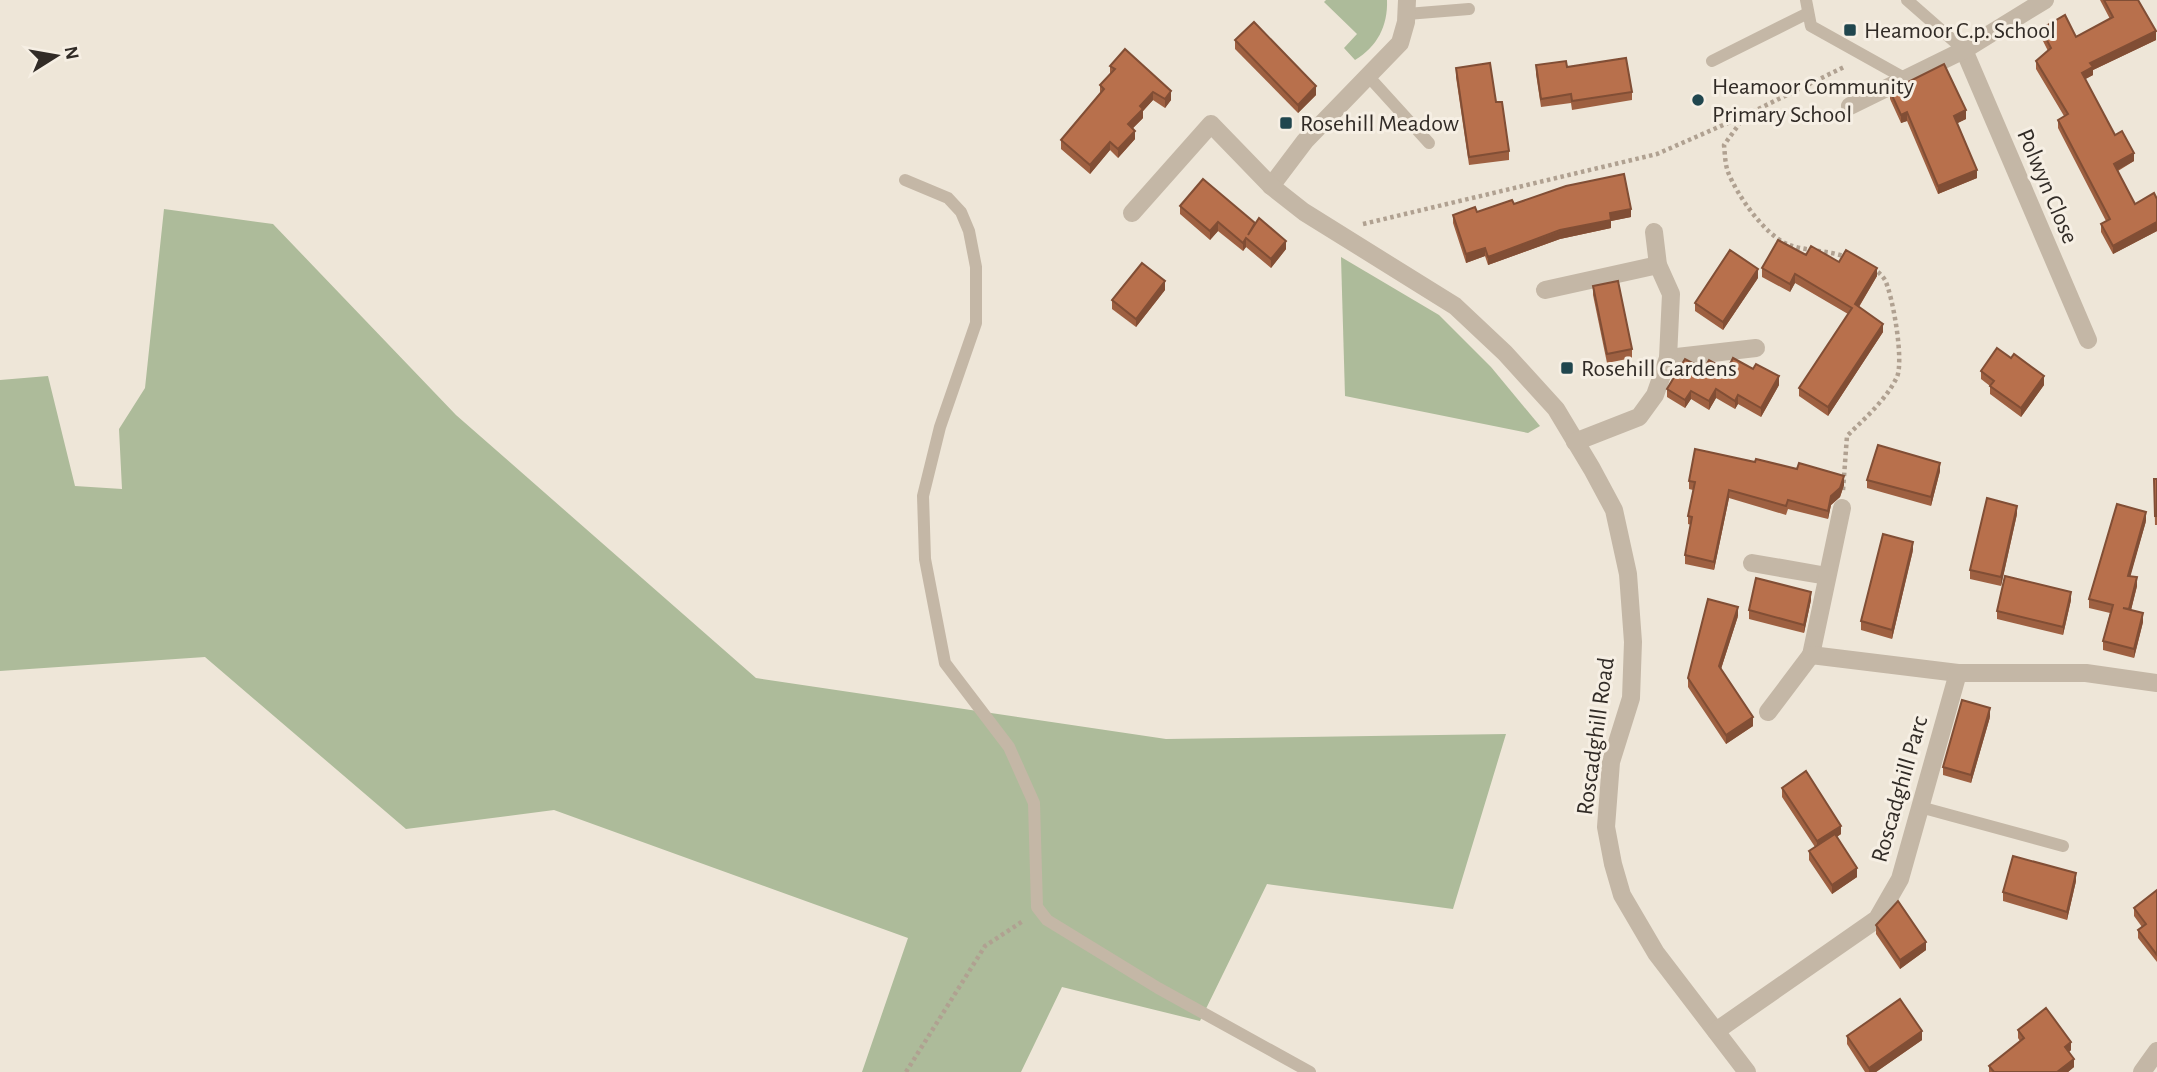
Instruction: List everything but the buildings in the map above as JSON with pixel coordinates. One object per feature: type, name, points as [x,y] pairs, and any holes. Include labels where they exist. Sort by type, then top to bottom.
[{"type":"street","points":[[1850,106],[1964,50],[2045,0]]},
{"type":"street","points":[[1271,186],[1305,141],[1400,43],[1407,7]]},
{"type":"street","name":"Polwyn Close","points":[[1964,50],[2088,340]]},
{"type":"street","name":"Roscadghill Road","points":[[1132,214],[1211,124],[1271,186],[1304,212],[1455,306],[1505,353],[1556,409],[1614,510],[1628,574],[1633,642],[1631,698],[1611,762],[1606,827],[1613,864],[1622,895],[1656,953],[1748,1072]]},
{"type":"street","points":[[1575,442],[1639,416],[1655,395],[1668,358],[1671,294],[1658,265],[1654,232]]},
{"type":"street","points":[[1545,290],[1658,265]]},
{"type":"street","points":[[1668,358],[1756,348]]},
{"type":"street","points":[[1768,712],[1811,655],[1842,508]]},
{"type":"street","points":[[1752,564],[1827,576]]},
{"type":"street","points":[[1811,655],[1958,673],[2086,673],[2157,683]]},
{"type":"street","name":"Roscadghill Parc","points":[[1716,1031],[1877,919],[1900,879],[1958,673]]},
{"type":"street","points":[[2142,1072],[2157,1051]]},
{"type":"lane","points":[[1908,0],[1964,50]]},
{"type":"lane","points":[[1712,61],[1807,6],[1811,26],[1906,79]]},
{"type":"lane","points":[[1407,7],[1469,9]]},
{"type":"lane","points":[[1369,77],[1429,143]]},
{"type":"lane","points":[[905,180],[948,198],[961,212],[969,231],[976,267],[976,323],[940,427],[923,496],[925,559],[945,663],[1009,747],[1034,803],[1037,907],[1047,920],[1136,975],[1310,1072]]},
{"type":"lane","points":[[1920,807],[2063,846]]},
{"type":"path","points":[[1334,230],[1657,154],[1746,116],[1862,56]]},
{"type":"path","points":[[1746,116],[1724,145],[1727,170],[1742,199],[1762,223],[1787,244],[1828,250],[1848,257]]},
{"type":"path","points":[[1842,508],[1847,436],[1878,405],[1898,375],[1896,329],[1889,294],[1884,277],[1869,265]]},
{"type":"path","points":[[906,1072],[985,946],[1017,927],[1037,907]]},
{"type":"green space","points":[[1387,0],[1386,19],[1380,35],[1363,55],[1355,60],[1344,48],[1357,34],[1324,2]]},
{"type":"green space","points":[[164,209],[273,224],[456,415],[756,678],[1166,739],[1506,734],[1453,909],[1267,884],[1200,1021],[1062,987],[1021,1072],[862,1072],[908,938],[554,810],[406,829],[205,657],[0,671],[0,380],[48,376],[75,486],[122,489],[119,429],[145,388]]},
{"type":"green space","points":[[1341,257],[1439,315],[1491,367],[1540,426],[1528,433],[1345,396]]},
{"type":"place","name":"Heamoor C.p. School","points":[[1850,30]]},
{"type":"place","name":"Heamoor Community Primary School","points":[[1698,100]]},
{"type":"place","name":"Rosehill Meadow","points":[[1286,123]]},
{"type":"place","name":"Rosehill Gardens","points":[[1567,368]]}]
